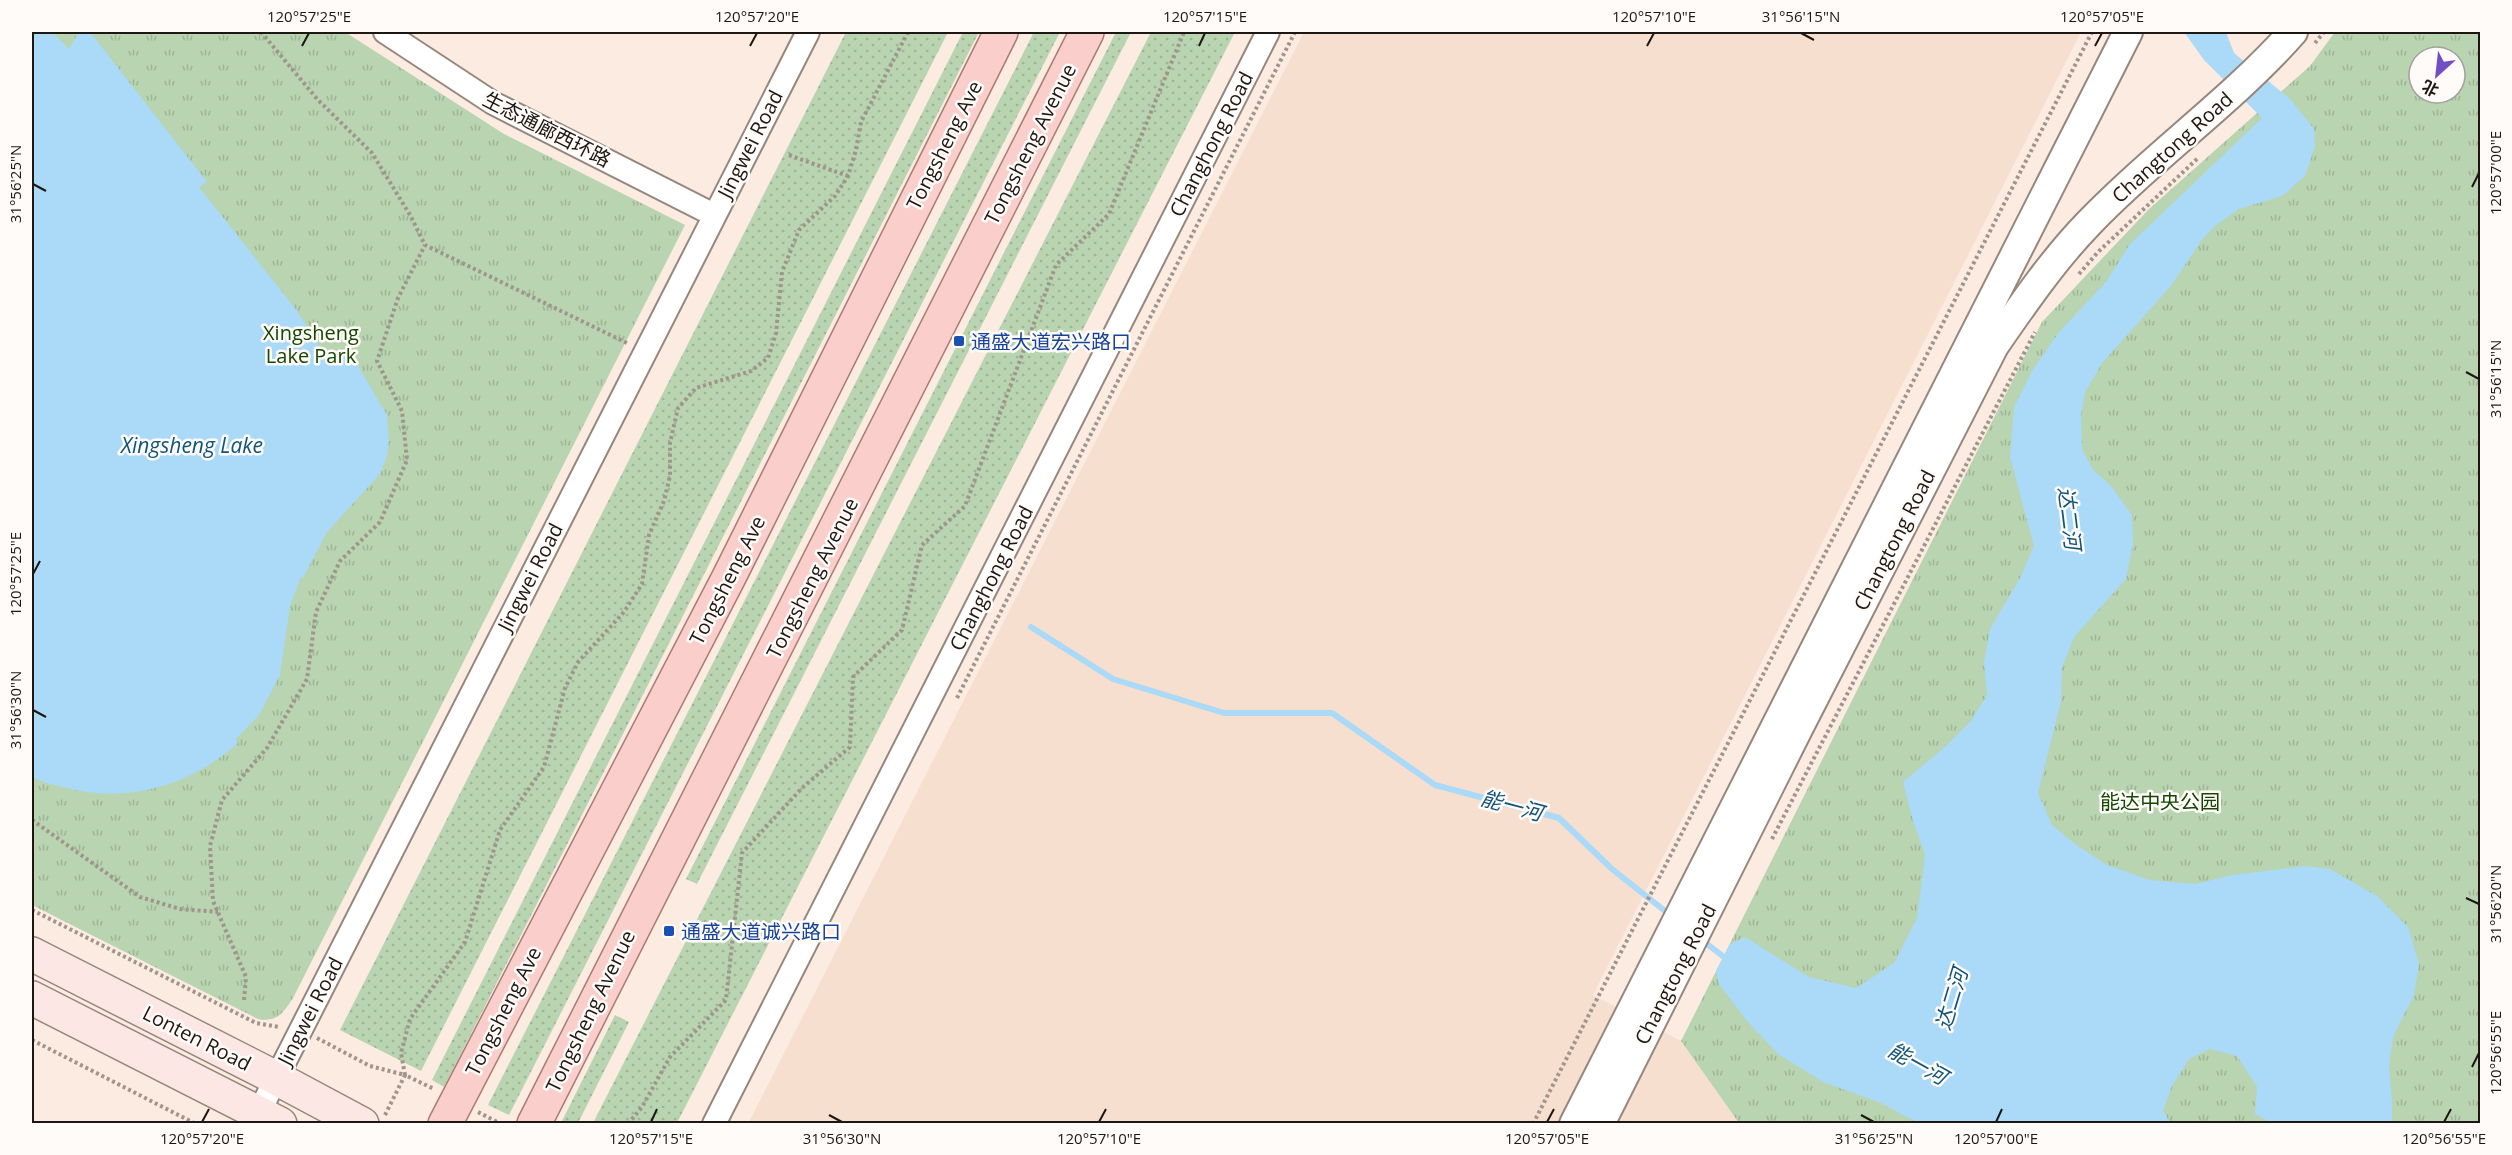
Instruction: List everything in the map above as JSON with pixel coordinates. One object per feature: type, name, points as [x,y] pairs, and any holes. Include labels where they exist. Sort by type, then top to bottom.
[{"type":"main road","name":"Tongsheng Ave","points":[[445,1124],[729,577],[1001,32]]},
{"type":"main road","name":"Tongsheng Avenue","points":[[534,1124],[1087,32]]},
{"type":"main road","name":"Lonten Road","points":[[32,954],[362,1124]]},
{"type":"main road","name":"Lonten Road","points":[[32,998],[264,1120]]},
{"type":"street","name":"生态通廊西环路","points":[[385,32],[493,103],[714,215]]},
{"type":"street","name":"Jingwei Road","points":[[264,1120],[276,1078],[808,32]]},
{"type":"street","name":"Changhong Road","points":[[714,1124],[1268,32]]},
{"type":"street","name":"Changtong Road","points":[[1574,1124],[2128,32]]},
{"type":"street","name":"Changtong Road","points":[[1600,1124],[1994,346],[2031,292],[2089,223],[2258,68],[2293,32]]},
{"type":"path","points":[[261,32],[318,100],[372,153],[410,215],[425,245],[629,344]]},
{"type":"path","points":[[311,1035],[370,1066],[405,1075],[401,1053],[410,1019],[465,942],[500,831],[544,767],[565,688],[578,662],[624,612],[642,584],[649,535],[664,501],[670,476],[670,443],[678,408],[696,388],[751,371],[768,358],[776,333],[782,272],[799,230],[835,196],[848,176],[861,122],[908,32]]},
{"type":"path","points":[[628,1124],[642,1107],[670,1057],[726,1000],[742,853],[802,788],[850,747],[853,677],[902,630],[922,545],[965,506],[1056,266],[1109,214],[1184,32]]},
{"type":"path","points":[[956,699],[1295,32]]},
{"type":"path","points":[[1533,1124],[2092,32]]},
{"type":"path","points":[[2075,278],[2097,252],[2204,152]]},
{"type":"path","points":[[789,155],[848,176]]},
{"type":"path","points":[[244,1000],[246,977],[213,901],[210,846],[222,800],[267,748],[307,679],[316,612],[340,561],[380,522],[406,460],[402,411],[377,361],[398,298],[425,245]]},
{"type":"path","points":[[1769,846],[2040,323]]},
{"type":"path","points":[[32,820],[140,897],[180,909],[218,912]]},
{"type":"path","points":[[32,910],[256,1023],[280,1027],[275,1038]]},
{"type":"path","points":[[32,1040],[196,1124]]},
{"type":"shaded area","points":[[1304,32],[2081,32],[1593,995],[1681,1041],[1739,1123],[748,1124]]},
{"type":"green space","name":"Xingsheng Lake Park","points":[[32,32],[345,32],[504,134],[685,225],[293,998],[283,1012],[275,1018],[258,1019],[32,905]]},
{"type":"green space","points":[[846,32],[948,32],[421,1071],[340,1030]]},
{"type":"green space","points":[[963,32],[979,32],[444,1087],[432,1080]]},
{"type":"green space","points":[[1034,32],[1060,32],[509,1115],[488,1105]]},
{"type":"green space","points":[[1116,32],[1131,32],[697,884],[686,879]]},
{"type":"green space","points":[[1151,32],[1235,32],[677,1123],[593,1123]]},
{"type":"green space","name":"能达中央公园","points":[[2335,32],[2480,32],[2480,1123],[1739,1123],[1681,1041],[2042,322],[2149,209],[2310,66]]},
{"type":"green space","points":[[615,1015],[629,1022],[578,1123],[561,1123]]},
{"type":"water","name":"Xingsheng Lake","points":[[32,32],[52,32],[69,49],[79,32],[90,32],[207,182],[199,187],[298,312],[330,364],[349,351],[387,415],[389,441],[387,456],[380,474],[327,532],[303,578],[301,577],[290,606],[280,675],[259,715],[236,739],[238,743],[220,758],[180,780],[136,792],[113,794],[90,792],[53,785],[32,777]]},
{"type":"water","name":"达二河","points":[[2184,32],[2226,32],[2234,53],[2290,99],[2314,129],[2315,146],[2305,176],[2282,196],[2239,209],[2216,225],[2201,241],[2170,287],[2103,362],[2085,392],[2081,416],[2082,449],[2093,470],[2111,486],[2132,515],[2133,543],[2126,579],[2074,637],[2062,668],[2061,701],[2038,793],[2052,825],[2075,844],[2107,865],[2150,880],[2196,884],[2232,875],[2306,866],[2330,869],[2377,896],[2408,927],[2419,964],[2414,995],[2393,1037],[2389,1066],[2392,1123],[2272,1123],[2255,1114],[2257,1087],[2237,1056],[2210,1049],[2189,1059],[2172,1086],[2163,1110],[2170,1123],[1918,1123],[1881,1103],[1823,1082],[1778,1054],[1747,1021],[1719,984],[1716,971],[1730,944],[1745,937],[1809,977],[1856,988],[1894,963],[1917,918],[1925,855],[1903,782],[1945,747],[1971,721],[1987,695],[1984,662],[1990,629],[2020,578],[2034,546],[2010,457],[2014,407],[2032,371],[2059,332],[2106,282],[2130,244],[2262,118],[2204,60]]},
{"type":"waterway","name":"能一河","points":[[1031,627],[1113,679],[1224,713],[1332,713],[1435,785],[1559,818],[1612,869],[1670,915]]},
{"type":"waterway","name":"能一河","points":[[1702,940],[1729,961]]},
{"type":"place","name":"通盛大道宏兴路口","points":[[959,341]]},
{"type":"place","name":"通盛大道诚兴路口","points":[[669,931]]}]
